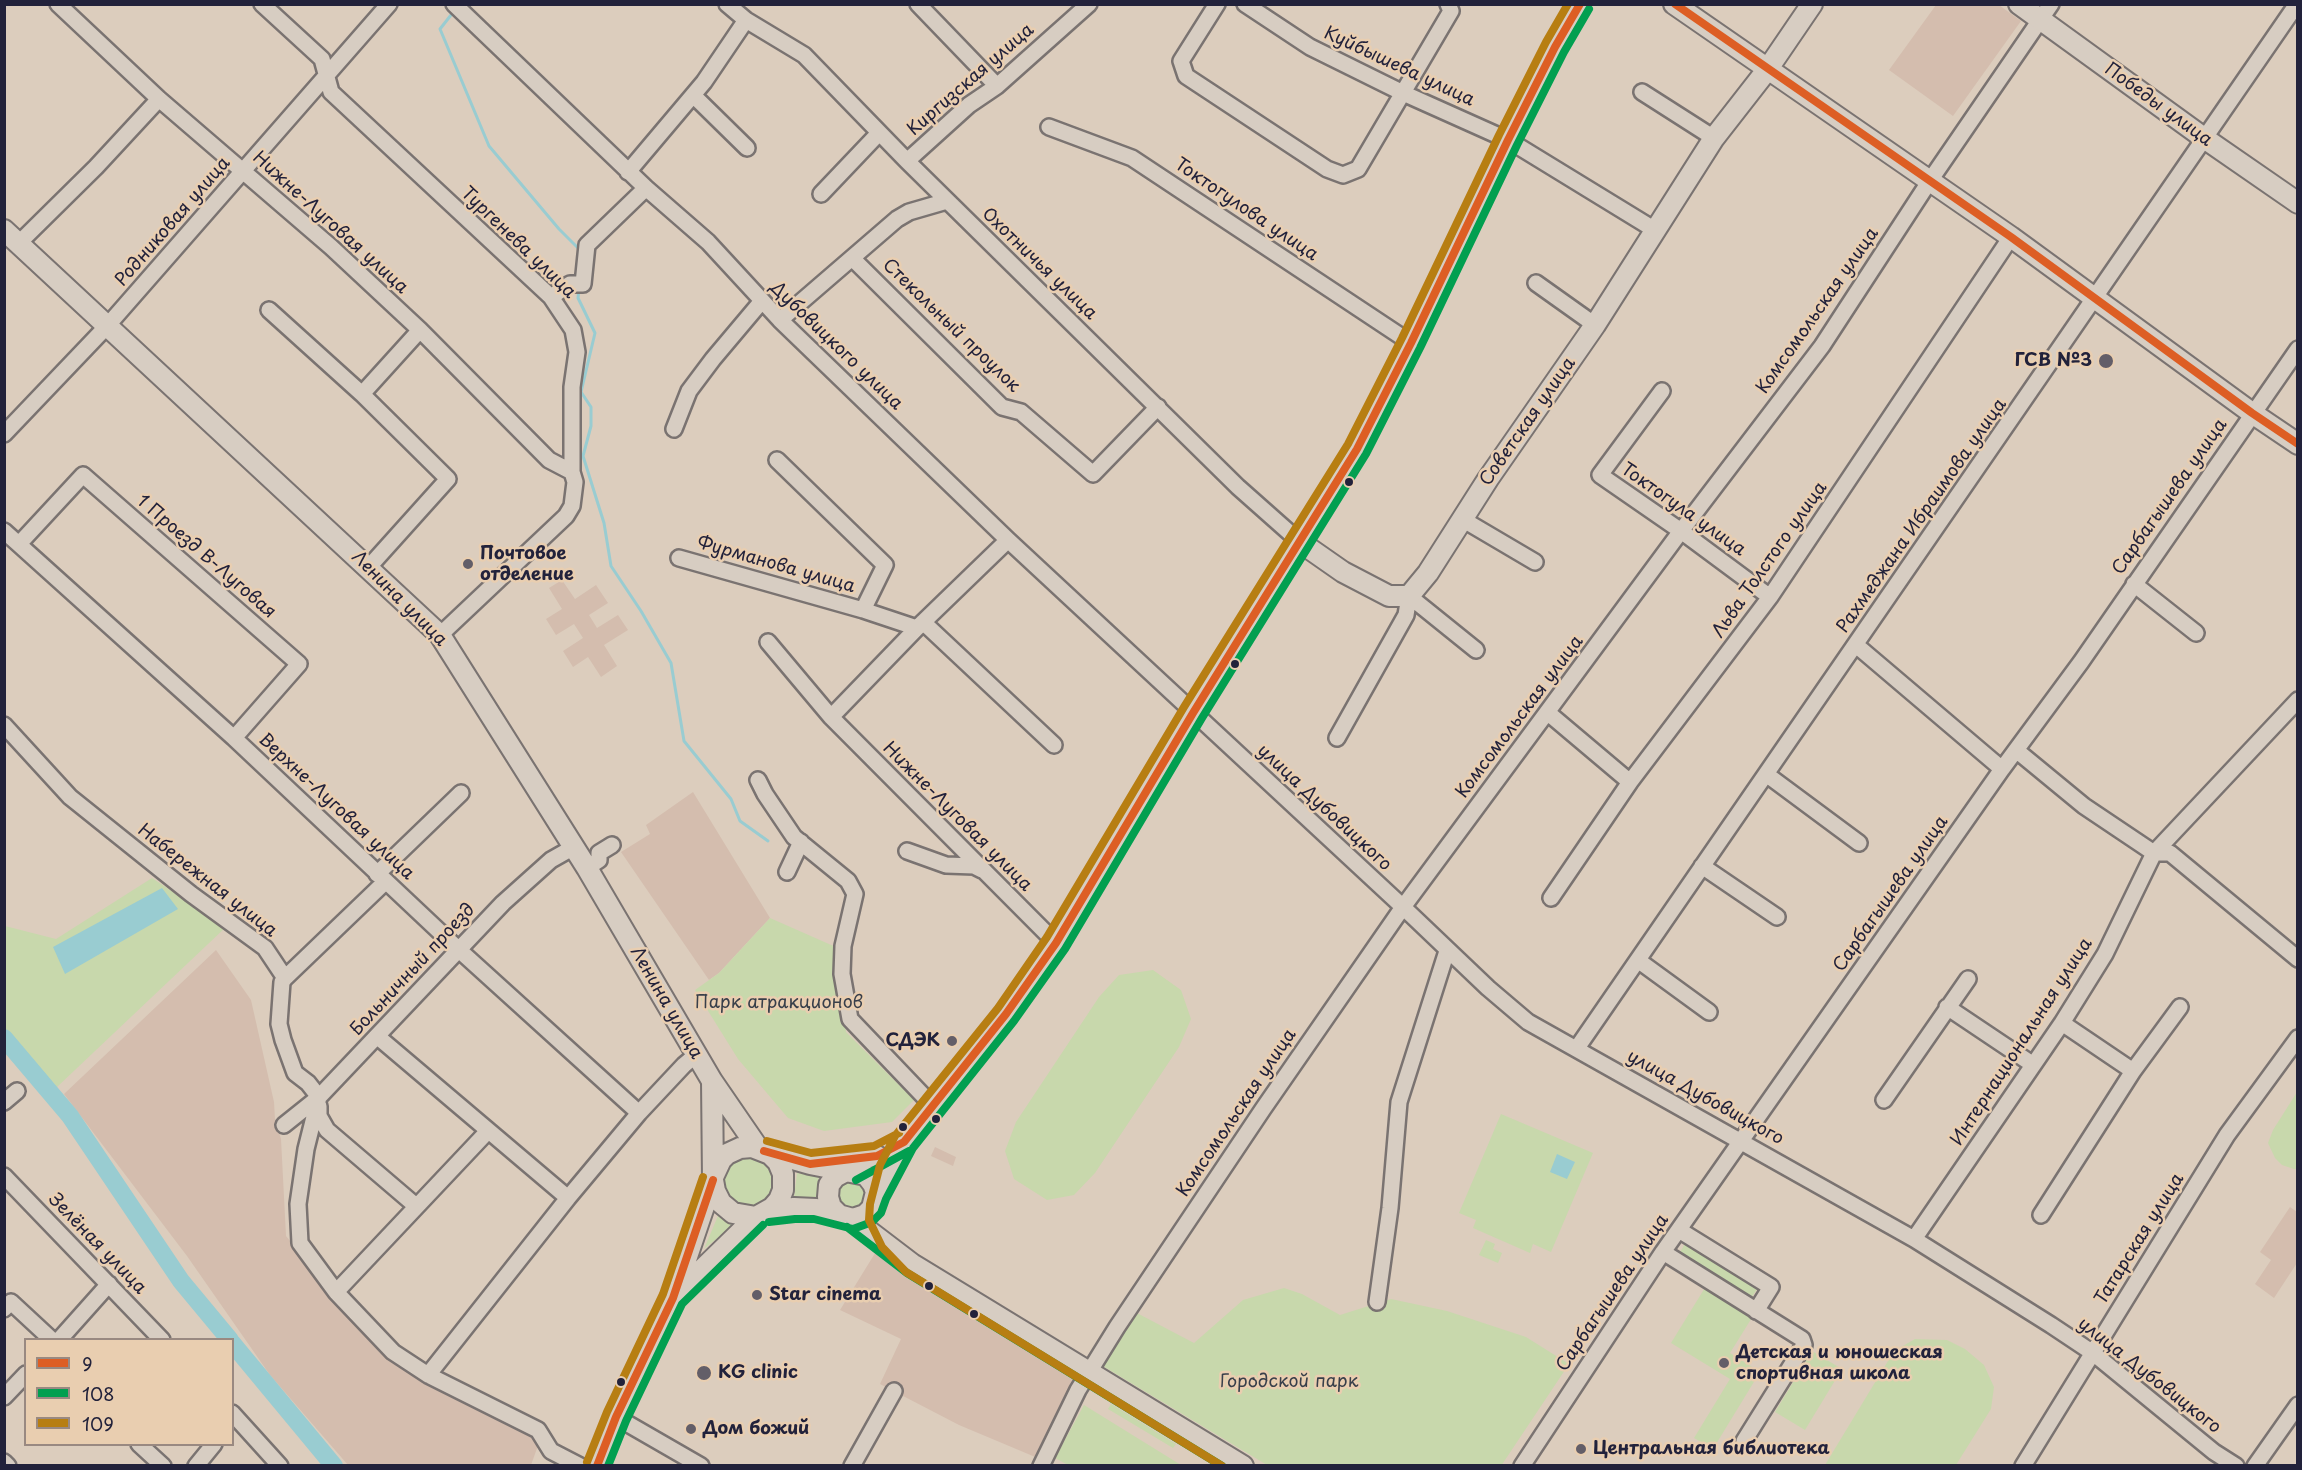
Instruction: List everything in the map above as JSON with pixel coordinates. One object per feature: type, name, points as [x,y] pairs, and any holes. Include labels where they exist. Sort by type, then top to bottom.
[{"type":"main road","points":[[1243,1466],[912,1264],[831,1207],[828,1197],[830,1185],[835,1178],[848,1171],[883,1162],[904,1142],[1006,1014],[1056,943],[1193,713],[1357,449],[1412,343],[1508,140],[1580,4]]},
{"type":"main road","points":[[1674,4],[2011,237],[2298,444]]},
{"type":"main road","name":"Советская улица","points":[[1409,596],[1428,573],[1513,442],[1595,326],[1714,138],[1767,70],[1812,4]]},
{"type":"main road","name":"Победы улица","points":[[2019,4],[2045,12],[2204,138],[2298,203]]},
{"type":"main road","name":"Ленина улица","points":[[4,230],[440,635],[574,847],[725,1101]]},
{"type":"main road","points":[[1300,542],[1343,572],[1389,596],[1409,596]]},
{"type":"main road","points":[[712,1081],[715,1191],[726,1208],[740,1216],[761,1215],[794,1208],[816,1209],[846,1217],[865,1215],[877,1204],[883,1162]]},
{"type":"main road","points":[[673,1298],[779,1200],[784,1182],[778,1162],[761,1149],[725,1101]]},
{"type":"main road","points":[[725,1101],[763,1139],[787,1158]]},
{"type":"main road","points":[[597,1466],[616,1417],[673,1298],[713,1178],[721,1160],[734,1150],[746,1147],[761,1149],[810,1164],[866,1175],[873,1184],[877,1204],[891,1242],[912,1264]]},
{"type":"main road","points":[[810,1164],[883,1162]]},
{"type":"street","name":"Нижне-Луговая улица","points":[[58,4],[159,99],[331,247],[420,330],[549,460],[572,472]]},
{"type":"street","name":"Тургенева улица","points":[[262,4],[322,59],[331,92],[551,297],[573,330],[577,352],[572,387],[574,492],[572,506],[566,516],[440,635]]},
{"type":"street","name":"Родниковая улица","points":[[4,434],[108,325],[389,4]]},
{"type":"street","name":"Дубовицкого улица","points":[[454,4],[646,188],[708,242],[761,302],[1008,540],[1193,713]]},
{"type":"street","name":"Охотничья улица","points":[[727,4],[746,20],[804,55],[879,134],[1238,487],[1300,542]]},
{"type":"street","points":[[918,4],[997,86]]},
{"type":"street","points":[[1217,4],[1188,46],[1181,61],[1186,76],[1327,169],[1343,175],[1358,169],[1451,11],[1448,4]]},
{"type":"street","name":"Куйбышева улица","points":[[1245,4],[1310,47],[1403,93],[1508,140],[1655,230]]},
{"type":"street","name":"Рахмеджана Ибраимова улица","points":[[1577,1048],[2096,299],[2297,4]]},
{"type":"street","name":"Киргизская улица","points":[[907,161],[969,105],[997,86],[1081,7]]},
{"type":"street","name":"Комсомольская улица","points":[[1041,1466],[1078,1390],[1117,1327],[1256,1119],[1403,907],[1681,531],[1822,346],[1929,182],[2045,12]]},
{"type":"street","points":[[628,171],[693,94],[746,20]]},
{"type":"street","points":[[1642,92],[1714,138]]},
{"type":"street","points":[[693,94],[747,148]]},
{"type":"street","points":[[19,243],[96,168],[159,99]]},
{"type":"street","name":"Токтогулова улица","points":[[1049,127],[1132,158],[1412,343]]},
{"type":"street","points":[[821,194],[879,134]]},
{"type":"street","points":[[551,297],[577,284],[587,245],[646,188]]},
{"type":"street","points":[[780,320],[897,219],[909,212],[947,201]]},
{"type":"street","name":"Льва Толстого улица","points":[[1551,898],[1630,782],[1770,597],[2011,237]]},
{"type":"street","name":"Стекольный проулок","points":[[852,258],[1002,407],[1021,412],[1093,474],[1158,407]]},
{"type":"street","points":[[1536,283],[1595,326]]},
{"type":"street","points":[[674,429],[689,390],[712,359],[761,302]]},
{"type":"street","points":[[269,310],[362,394],[448,479],[368,568]]},
{"type":"street","points":[[362,394],[420,330]]},
{"type":"street","name":"Сарбагышева улица","points":[[1522,1466],[1663,1252],[2002,769],[2081,662],[2298,349]]},
{"type":"street","name":"Токтогула улица","points":[[1662,391],[1600,475],[1770,597]]},
{"type":"street","points":[[4,411],[16,422]]},
{"type":"street","name":"Фурманова улица","points":[[777,460],[885,565],[863,610]]},
{"type":"street","name":"1 Проезд В-Луговая","points":[[19,544],[83,475],[299,664],[234,738]]},
{"type":"street","points":[[1462,519],[1535,562]]},
{"type":"street","name":"Верхне-Луговая улица","points":[[4,531],[234,738],[458,950],[639,1113]]},
{"type":"street","points":[[831,717],[920,625],[1008,540]]},
{"type":"street","name":"Фурманова улица","points":[[679,558],[920,625],[1054,745]]},
{"type":"street","points":[[2134,584],[2196,633]]},
{"type":"street","points":[[1409,596],[1476,650]]},
{"type":"street","name":"Советская улица","points":[[1337,738],[1406,615],[1409,596]]},
{"type":"street","name":"Нижне-Луговая улица","points":[[768,642],[831,717],[1056,943]]},
{"type":"street","points":[[1856,645],[2002,769]]},
{"type":"street","name":"Интернациональная улица","points":[[1914,1239],[2062,1023],[2105,954],[2154,853],[2298,700]]},
{"type":"street","points":[[1547,712],[1630,782]]},
{"type":"street","name":"улица Дубовицкого","points":[[1193,713],[1403,907],[1447,951],[1528,1022],[1914,1239],[2093,1353],[2214,1452],[2236,1466]]},
{"type":"street","name":"Набережная улица","points":[[4,725],[70,796],[190,894],[265,948],[285,978]]},
{"type":"street","points":[[2016,750],[2084,806],[2154,853],[2170,853],[2298,959]]},
{"type":"street","points":[[1766,774],[1859,843]]},
{"type":"street","points":[[758,780],[794,837],[848,881],[855,894],[843,956],[842,974],[850,1019],[933,1106]]},
{"type":"street","points":[[416,1206],[327,1130],[319,1116],[319,1097],[308,1083],[295,1073],[281,1032],[279,1024],[282,982],[461,793]]},
{"type":"street","points":[[788,872],[801,842]]},
{"type":"street","points":[[586,868],[599,860],[599,853],[612,845]]},
{"type":"street","name":"Больничный проезд","points":[[284,1125],[319,1097],[503,903],[551,860],[574,847]]},
{"type":"street","points":[[907,851],[946,865],[974,866],[984,871]]},
{"type":"street","points":[[1702,866],[1777,917]]},
{"type":"street","points":[[1377,1302],[1390,1208],[1399,1102],[1447,951]]},
{"type":"street","points":[[1638,961],[1709,1012]]},
{"type":"street","points":[[1884,1100],[1968,979]]},
{"type":"street","points":[[1947,1007],[2032,1064]]},
{"type":"street","points":[[2041,1215],[2133,1071],[2180,1007]]},
{"type":"street","points":[[2062,1023],[2133,1071]]},
{"type":"street","points":[[378,1036],[568,1198]]},
{"type":"street","name":"Татарская улица","points":[[2023,1466],[2227,1135],[2298,1038]]},
{"type":"street","points":[[428,1375],[568,1198],[639,1113],[696,1055]]},
{"type":"street","points":[[4,1101],[16,1091]]},
{"type":"street","points":[[319,1097],[306,1149],[298,1204],[300,1243],[336,1292],[393,1352],[428,1375],[538,1430],[551,1451],[580,1466]]},
{"type":"street","points":[[336,1292],[488,1131]]},
{"type":"street","name":"Зелёная улица","points":[[4,1176],[160,1338]]},
{"type":"street","points":[[1679,1230],[1771,1287],[1756,1311]]},
{"type":"street","points":[[1663,1252],[1802,1339],[1804,1345],[1744,1441]]},
{"type":"street","points":[[60,1338],[109,1284]]},
{"type":"street","points":[[4,1309],[11,1302],[50,1338]]},
{"type":"street","points":[[4,1397],[24,1376]]},
{"type":"street","points":[[852,1466],[894,1391]]},
{"type":"street","points":[[2255,1466],[2298,1405]]},
{"type":"street","points":[[616,1417],[701,1466]]},
{"type":"street","points":[[234,1418],[280,1466]]},
{"type":"street","points":[[141,1446],[163,1466]]},
{"type":"street","points":[[196,1466],[212,1446]]},
{"type":"street","points":[[4,1462],[8,1466]]},
{"type":"shaded area","points":[[1936,5],[1999,5],[2021,21],[1953,116],[1889,70]]},
{"type":"shaded area","points":[[562,580],[575,599],[596,585],[608,603],[589,615],[597,628],[618,615],[628,630],[604,645],[617,666],[601,677],[588,657],[573,667],[563,651],[583,638],[574,624],[556,635],[546,619],[562,609],[549,588]]},
{"type":"shaded area","points":[[693,792],[770,918],[719,973],[709,980],[621,852],[650,834],[646,825]]},
{"type":"shaded area","points":[[216,950],[251,1000],[274,1102],[275,1120],[281,1139],[286,1236],[385,1355],[538,1435],[540,1440],[531,1465],[348,1465],[270,1375],[187,1256],[64,1094]]},
{"type":"shaded area","points":[[935,1147],[956,1157],[953,1166],[931,1156]]},
{"type":"shaded area","points":[[2290,1207],[2297,1212],[2297,1263],[2274,1298],[2255,1284],[2271,1260],[2260,1252]]},
{"type":"shaded area","points":[[877,1250],[1084,1373],[1040,1459],[959,1425],[880,1384],[901,1339],[840,1310]]},
{"type":"green space","points":[[152,878],[226,927],[57,1087],[5,1030],[5,926],[56,939]]},
{"type":"green space","name":"Парк атракционов","points":[[770,918],[838,948],[846,1032],[914,1100],[892,1122],[824,1131],[788,1118],[738,1059],[695,990],[719,973]]},
{"type":"green space","points":[[1153,970],[1181,990],[1191,1019],[1179,1047],[1095,1173],[1074,1195],[1047,1200],[1014,1179],[1005,1151],[1016,1122],[1099,997],[1119,975]]},
{"type":"green space","points":[[2297,1092],[2298,1169],[2294,1169],[2282,1165],[2275,1158],[2268,1143],[2273,1130]]},
{"type":"green space","points":[[1501,1114],[1593,1153],[1551,1252],[1533,1244],[1530,1253],[1473,1228],[1476,1220],[1459,1213]]},
{"type":"green space","points":[[744,1156],[754,1156],[768,1163],[775,1182],[768,1201],[754,1208],[744,1208],[734,1204],[727,1197],[723,1187],[723,1177],[727,1167],[734,1160]]},
{"type":"green space","points":[[797,1173],[819,1176],[816,1201],[794,1198]]},
{"type":"green space","points":[[856,1178],[868,1189],[866,1205],[851,1212],[838,1203],[837,1187],[840,1183]]},
{"type":"green space","points":[[720,1211],[737,1222],[704,1249]]},
{"type":"green space","points":[[1486,1240],[1495,1244],[1493,1249],[1502,1253],[1498,1263],[1479,1255]]},
{"type":"green space","points":[[1687,1240],[1760,1285],[1751,1298],[1679,1254]]},
{"type":"green space","name":"Детская и юношеская спортивная школа","points":[[1706,1286],[1753,1316],[1730,1353],[1760,1372],[1713,1449],[1694,1438],[1730,1379],[1671,1343]]},
{"type":"green space","name":"Городской парк","points":[[1284,1288],[1302,1294],[1340,1315],[1391,1299],[1447,1311],[1526,1337],[1569,1364],[1501,1466],[1267,1465],[1101,1365],[1135,1312],[1194,1343],[1243,1300]]},
{"type":"green space","points":[[1915,1339],[1947,1340],[1965,1349],[1984,1365],[1994,1387],[1991,1409],[1956,1465],[1825,1465],[1894,1351]]},
{"type":"green space","points":[[1812,1351],[1842,1369],[1805,1430],[1775,1412]]},
{"type":"green space","points":[[1111,1404],[1176,1444],[1173,1448],[1108,1409]]},
{"type":"green space","points":[[1084,1405],[1181,1465],[1068,1465],[1055,1458]]},
{"type":"water","points":[[162,888],[178,909],[65,974],[53,947]]},
{"type":"water","points":[[1557,1154],[1575,1162],[1567,1179],[1550,1172]]},
{"type":"waterway","points":[[451,15],[440,29],[489,146],[559,229],[580,250]]},
{"type":"waterway","points":[[579,289],[578,298],[595,333],[581,392],[591,407],[591,426],[583,456],[604,523],[611,566],[641,611],[671,663],[684,741],[731,799],[740,821],[768,841]]},
{"type":"waterway","points":[[4,1038],[70,1116],[181,1281],[228,1338]]},
{"type":"waterway","points":[[234,1345],[334,1466]]},
{"type":"transit line","name":"109","points":[[1222,1466],[906,1272],[882,1247],[869,1220],[870,1204],[880,1165],[895,1136],[998,1008],[1047,937],[1184,707],[1348,444],[1402,338],[1499,135],[1568,4]]},
{"type":"transit line","name":"9","points":[[764,1151],[810,1164],[877,1156],[904,1142],[1006,1014],[1056,943],[1193,713],[1357,449],[1411,343],[1508,140],[1555,47],[1580,4]]},
{"type":"transit line","name":"9","points":[[1675,4],[2011,237],[2298,444]]},
{"type":"transit line","name":"108","points":[[769,1222],[814,1219],[853,1229],[872,1222],[881,1213],[913,1148],[1014,1021],[1065,949],[1202,718],[1366,454],[1420,348],[1517,145],[1564,52],[1589,9]]},
{"type":"transit line","name":"109","points":[[767,1141],[811,1153],[874,1146],[899,1133]]},
{"type":"transit line","name":"108","points":[[856,1180],[909,1151]]},
{"type":"transit line","name":"109","points":[[587,1462],[607,1412],[663,1294],[703,1177]]},
{"type":"transit line","name":"9","points":[[597,1466],[616,1417],[673,1298],[713,1180]]},
{"type":"transit line","name":"108","points":[[608,1466],[626,1421],[682,1304],[763,1225]]},
{"type":"transit line","name":"108","points":[[847,1227],[907,1273],[1222,1466]]},
{"type":"place","name":"ГСВ №3","points":[[2106,361]]},
{"type":"place","name":"Почтовое отделение","points":[[468,564]]},
{"type":"place","name":"СДЭК","points":[[952,1041]]},
{"type":"place","name":"Star cinema","points":[[757,1295]]},
{"type":"place","name":"Детская и юношеская спортивная школа","points":[[1724,1363]]},
{"type":"place","name":"KG clinic","points":[[704,1373]]},
{"type":"place","name":"Дом божий","points":[[691,1429]]},
{"type":"place","name":"Центральная библиотека","points":[[1581,1449]]}]
